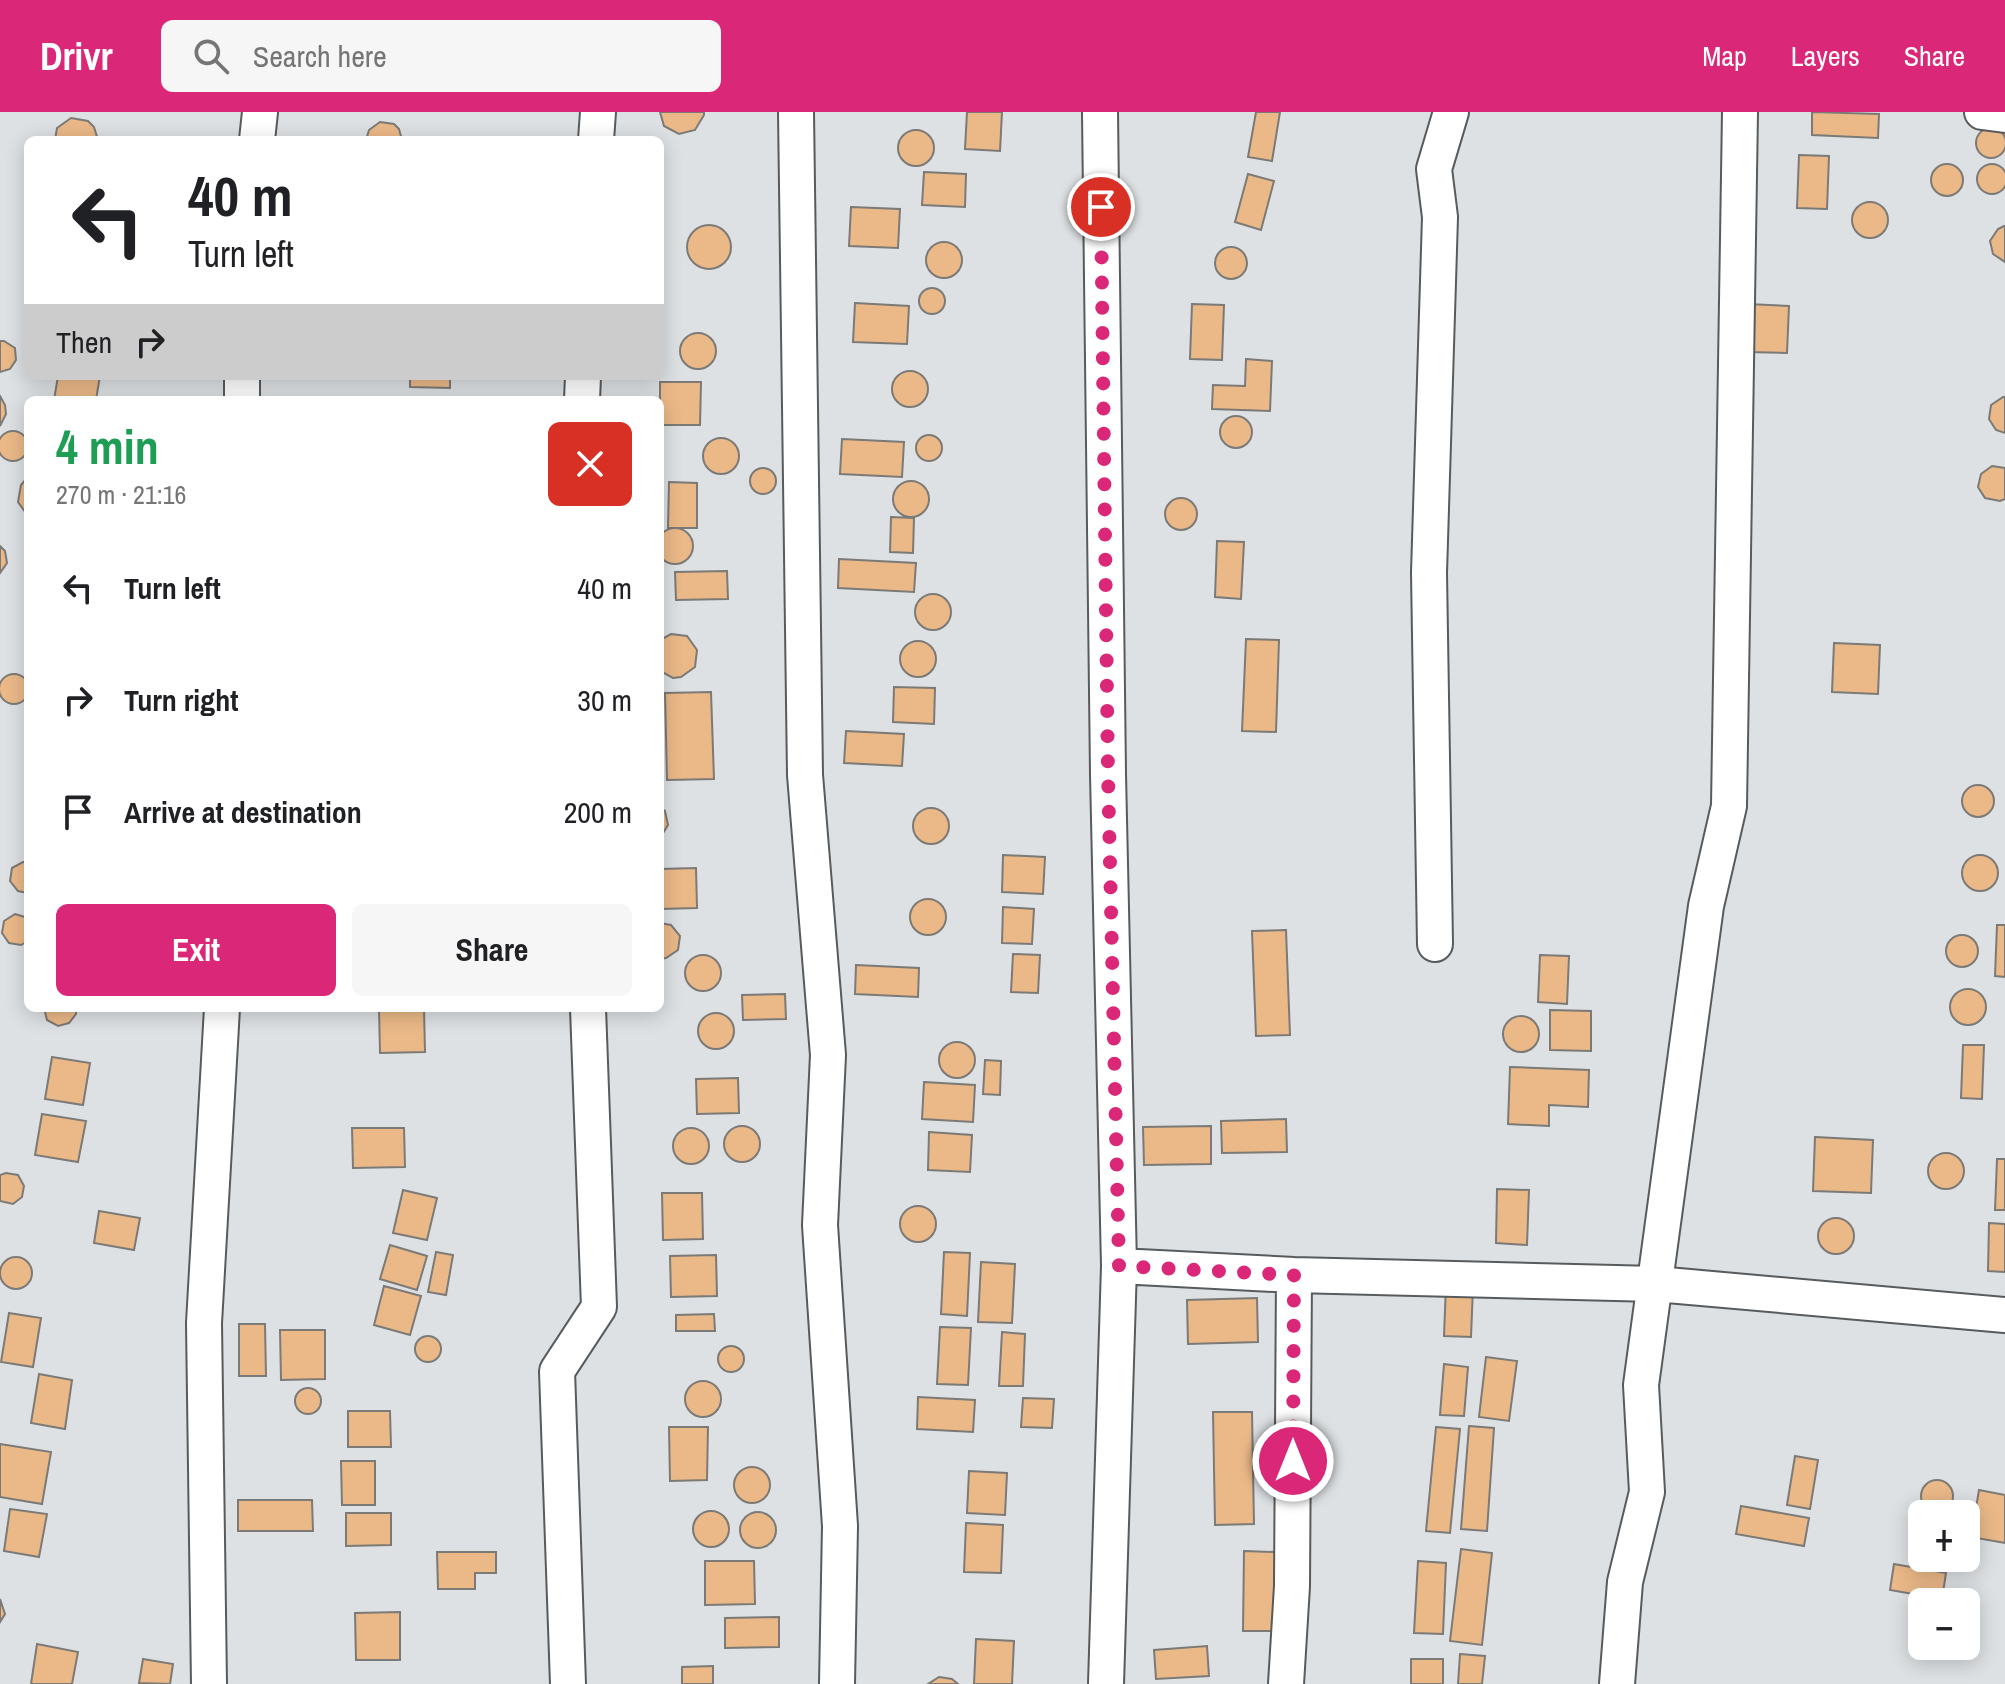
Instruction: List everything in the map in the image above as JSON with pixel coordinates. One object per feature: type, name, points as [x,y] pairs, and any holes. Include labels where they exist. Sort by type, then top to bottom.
[{"type":"street","points":[[257,136],[260,112]]},
{"type":"street","points":[[596,136],[598,112]]},
{"type":"street","points":[[796,112],[805,775],[828,1055],[820,1225],[840,1526],[837,1684]]},
{"type":"street","points":[[1100,112],[1108,774],[1119,1266],[1106,1684]]},
{"type":"street","points":[[1435,944],[1429,573],[1440,217],[1434,169],[1451,112]]},
{"type":"street","points":[[1617,1684],[1625,1582],[1647,1492],[1641,1385],[1706,906],[1729,806],[1740,112]]},
{"type":"street","points":[[1982,112],[2005,115]]},
{"type":"street","points":[[209,1684],[204,1323],[222,1012]]},
{"type":"street","points":[[568,1684],[557,1371],[599,1307],[588,1012]]},
{"type":"street","points":[[1119,1266],[1294,1275],[1656,1284],[2005,1315]]},
{"type":"street","points":[[1286,1684],[1292,1586],[1294,1275]]},
{"type":"building","points":[[660,112],[704,112],[704,115],[695,130],[679,134],[664,126]]},
{"type":"building","points":[[967,112],[1002,112],[1000,151],[965,149]]},
{"type":"building","points":[[1256,112],[1280,112],[1272,161],[1248,157]]},
{"type":"building","points":[[1812,112],[1879,114],[1878,138],[1812,135]]},
{"type":"building","points":[[71,118],[88,121],[97,136],[56,136],[57,128]]},
{"type":"building","points":[[380,122],[394,124],[401,136],[367,136],[369,130]]},
{"type":"building","points":[[1991,128],[2002,132],[2006,143],[2002,154],[1991,158],[1980,154],[1976,143],[1980,132]]},
{"type":"building","points":[[916,130],[929,135],[934,148],[929,161],[916,166],[903,161],[898,148],[903,135]]},
{"type":"building","points":[[1799,155],[1829,156],[1827,209],[1797,208]]},
{"type":"building","points":[[1947,164],[1958,169],[1963,180],[1958,191],[1947,196],[1936,191],[1931,180],[1936,169]]},
{"type":"building","points":[[1992,164],[2003,168],[2006,185],[2003,190],[1992,194],[1981,190],[1977,179],[1981,168]]},
{"type":"building","points":[[924,172],[966,174],[965,207],[922,205]]},
{"type":"building","points":[[1248,174],[1274,181],[1261,230],[1235,222]]},
{"type":"building","points":[[1870,202],[1883,207],[1888,220],[1883,233],[1870,238],[1857,233],[1852,220],[1857,207]]},
{"type":"building","points":[[851,207],[900,209],[898,248],[849,246]]},
{"type":"building","points":[[709,225],[725,231],[731,247],[725,263],[709,269],[693,263],[687,247],[693,231]]},
{"type":"building","points":[[2005,226],[2005,262],[1993,254],[1990,241],[1998,229]]},
{"type":"building","points":[[944,242],[957,247],[962,260],[957,273],[944,278],[931,273],[926,260],[931,247]]},
{"type":"building","points":[[1231,247],[1242,252],[1247,263],[1242,274],[1231,279],[1220,274],[1215,263],[1220,252]]},
{"type":"building","points":[[932,288],[941,292],[945,301],[941,310],[932,314],[923,310],[919,301],[923,292]]},
{"type":"building","points":[[855,303],[909,306],[907,344],[853,342]]},
{"type":"building","points":[[1192,304],[1224,305],[1222,360],[1190,359]]},
{"type":"building","points":[[1748,304],[1789,306],[1787,353],[1747,352]]},
{"type":"building","points":[[698,333],[711,338],[716,351],[711,364],[698,369],[685,364],[680,351],[685,338]]},
{"type":"building","points":[[0,341],[15,348],[16,360],[10,369],[0,372]]},
{"type":"building","points":[[1246,359],[1272,361],[1270,411],[1212,409],[1213,385],[1245,386]]},
{"type":"building","points":[[910,371],[923,376],[928,389],[923,402],[910,407],[897,402],[892,389],[897,376]]},
{"type":"building","points":[[57,380],[99,380],[97,396],[55,396]]},
{"type":"building","points":[[410,380],[450,380],[450,388],[410,387]]},
{"type":"building","points":[[660,382],[701,382],[700,425],[664,425],[664,396],[660,396]]},
{"type":"building","points":[[0,396],[6,414],[0,426]]},
{"type":"building","points":[[2003,397],[2005,433],[1996,430],[1989,419],[1991,405]]},
{"type":"building","points":[[1236,416],[1247,421],[1252,432],[1247,443],[1236,448],[1225,443],[1220,432],[1225,421]]},
{"type":"building","points":[[7,432],[24,435],[24,457],[7,460],[-1,452],[-1,440]]},
{"type":"building","points":[[929,435],[938,439],[942,448],[938,457],[929,461],[920,457],[916,448],[920,439]]},
{"type":"building","points":[[721,438],[734,443],[739,456],[734,469],[721,474],[708,469],[703,456],[708,443]]},
{"type":"building","points":[[842,439],[904,442],[902,477],[840,474]]},
{"type":"building","points":[[1992,466],[2005,468],[2005,499],[2000,501],[1985,498],[1978,487],[1981,474]]},
{"type":"building","points":[[763,468],[772,472],[776,481],[772,490],[763,494],[754,490],[750,481],[754,472]]},
{"type":"building","points":[[911,481],[924,486],[929,499],[924,512],[911,517],[898,512],[893,499],[898,486]]},
{"type":"building","points":[[24,482],[24,510],[18,502]]},
{"type":"building","points":[[669,482],[697,483],[697,528],[668,528]]},
{"type":"building","points":[[1181,498],[1192,503],[1197,514],[1192,525],[1181,530],[1170,525],[1165,514],[1170,503]]},
{"type":"building","points":[[891,517],[914,518],[913,553],[890,552]]},
{"type":"building","points":[[668,530],[682,530],[691,539],[691,553],[682,562],[675,564],[664,559],[664,533]]},
{"type":"building","points":[[1217,541],[1244,542],[1241,599],[1215,597]]},
{"type":"building","points":[[0,546],[5,551],[7,563],[0,573]]},
{"type":"building","points":[[839,559],[916,563],[914,592],[838,588]]},
{"type":"building","points":[[727,571],[728,599],[676,600],[675,572]]},
{"type":"building","points":[[933,594],[946,599],[951,612],[946,625],[933,630],[920,625],[915,612],[920,599]]},
{"type":"building","points":[[671,634],[687,636],[697,650],[695,667],[681,677],[673,678],[664,673],[664,638]]},
{"type":"building","points":[[1246,639],[1279,640],[1276,732],[1242,731]]},
{"type":"building","points":[[918,641],[931,646],[936,659],[931,672],[918,677],[905,672],[900,659],[905,646]]},
{"type":"building","points":[[1834,643],[1880,645],[1878,694],[1832,692]]},
{"type":"building","points":[[8,675],[24,677],[24,701],[8,703],[0,695],[0,683]]},
{"type":"building","points":[[894,687],[935,688],[934,724],[893,722]]},
{"type":"building","points":[[711,692],[714,779],[667,780],[665,693]]},
{"type":"building","points":[[846,731],[904,734],[902,766],[844,763]]},
{"type":"building","points":[[1978,785],[1989,790],[1994,801],[1989,812],[1978,817],[1967,812],[1962,801],[1967,790]]},
{"type":"building","points":[[931,808],[944,813],[949,826],[944,839],[931,844],[918,839],[913,826],[918,813]]},
{"type":"building","points":[[664,810],[665,811],[668,825],[664,832]]},
{"type":"building","points":[[1003,855],[1045,857],[1043,894],[1002,892]]},
{"type":"building","points":[[1980,855],[1993,860],[1998,873],[1993,886],[1980,891],[1967,886],[1962,873],[1967,860]]},
{"type":"building","points":[[24,862],[24,892],[18,891],[10,881],[12,868]]},
{"type":"building","points":[[696,868],[697,908],[664,909],[664,869]]},
{"type":"building","points":[[928,899],[941,904],[946,917],[941,930],[928,935],[915,930],[910,917],[915,904]]},
{"type":"building","points":[[1003,907],[1034,909],[1032,944],[1002,943]]},
{"type":"building","points":[[15,914],[24,917],[24,943],[9,943],[2,933],[4,921]]},
{"type":"building","points":[[664,924],[671,925],[680,936],[678,950],[666,958]]},
{"type":"building","points":[[1997,925],[2005,925],[2005,977],[1995,976]]},
{"type":"building","points":[[1286,930],[1290,1035],[1256,1036],[1252,931]]},
{"type":"building","points":[[1962,935],[1973,940],[1978,951],[1973,962],[1962,967],[1951,962],[1946,951],[1951,940]]},
{"type":"building","points":[[1013,954],[1040,955],[1038,993],[1011,992]]},
{"type":"building","points":[[703,955],[716,960],[721,973],[716,986],[703,991],[690,986],[685,973],[690,960]]},
{"type":"building","points":[[1540,955],[1569,956],[1567,1004],[1538,1002]]},
{"type":"building","points":[[856,965],[919,968],[918,997],[855,994]]},
{"type":"building","points":[[1968,989],[1981,994],[1986,1007],[1981,1020],[1968,1025],[1955,1020],[1950,1007],[1955,994]]},
{"type":"building","points":[[785,994],[786,1019],[743,1020],[742,995]]},
{"type":"building","points":[[1550,1010],[1591,1011],[1591,1051],[1550,1050]]},
{"type":"building","points":[[45,1012],[76,1012],[69,1023],[58,1026],[47,1020]]},
{"type":"building","points":[[379,1012],[424,1012],[425,1052],[380,1053]]},
{"type":"building","points":[[716,1013],[729,1018],[734,1031],[729,1044],[716,1049],[703,1044],[698,1031],[703,1018]]},
{"type":"building","points":[[1521,1016],[1534,1021],[1539,1034],[1534,1047],[1521,1052],[1508,1047],[1503,1034],[1508,1021]]},
{"type":"building","points":[[957,1042],[970,1047],[975,1060],[970,1073],[957,1078],[944,1073],[939,1060],[944,1047]]},
{"type":"building","points":[[1963,1045],[1984,1045],[1982,1099],[1961,1098]]},
{"type":"building","points":[[52,1057],[90,1063],[83,1105],[45,1099]]},
{"type":"building","points":[[985,1060],[1001,1061],[1000,1095],[983,1094]]},
{"type":"building","points":[[1510,1067],[1589,1070],[1588,1107],[1549,1105],[1549,1126],[1508,1124]]},
{"type":"building","points":[[738,1078],[739,1113],[697,1114],[696,1079]]},
{"type":"building","points":[[924,1082],[975,1085],[973,1122],[922,1119]]},
{"type":"building","points":[[42,1114],[86,1121],[78,1162],[35,1155]]},
{"type":"building","points":[[1286,1119],[1287,1152],[1222,1153],[1221,1121]]},
{"type":"building","points":[[742,1126],[755,1131],[760,1144],[755,1157],[742,1162],[729,1157],[724,1144],[729,1131]]},
{"type":"building","points":[[1211,1126],[1211,1164],[1144,1165],[1143,1127]]},
{"type":"building","points":[[352,1128],[404,1128],[405,1167],[353,1168]]},
{"type":"building","points":[[691,1128],[704,1133],[709,1146],[704,1159],[691,1164],[678,1159],[673,1146],[678,1133]]},
{"type":"building","points":[[929,1132],[972,1135],[970,1172],[928,1170]]},
{"type":"building","points":[[1815,1137],[1873,1140],[1871,1193],[1813,1191]]},
{"type":"building","points":[[1946,1153],[1959,1158],[1964,1171],[1959,1184],[1946,1189],[1933,1184],[1928,1171],[1933,1158]]},
{"type":"building","points":[[1997,1159],[2005,1159],[2005,1210],[1995,1210]]},
{"type":"building","points":[[0,1175],[18,1175],[24,1186],[22,1197],[13,1204],[0,1201]]},
{"type":"building","points":[[1497,1189],[1529,1190],[1527,1245],[1496,1243]]},
{"type":"building","points":[[403,1190],[437,1198],[427,1240],[393,1233]]},
{"type":"building","points":[[662,1193],[702,1193],[703,1239],[663,1240]]},
{"type":"building","points":[[918,1206],[931,1211],[936,1224],[931,1237],[918,1242],[905,1237],[900,1224],[905,1211]]},
{"type":"building","points":[[99,1211],[140,1218],[134,1250],[94,1243]]},
{"type":"building","points":[[1836,1218],[1849,1223],[1854,1236],[1849,1249],[1836,1254],[1823,1249],[1818,1236],[1823,1223]]},
{"type":"building","points":[[1989,1223],[2005,1224],[2005,1272],[1988,1271]]},
{"type":"building","points":[[390,1245],[427,1256],[417,1290],[380,1279]]},
{"type":"building","points":[[436,1252],[453,1255],[446,1295],[428,1292]]},
{"type":"building","points":[[944,1252],[970,1253],[967,1316],[941,1314]]},
{"type":"building","points":[[716,1255],[717,1296],[671,1297],[670,1256]]},
{"type":"building","points":[[16,1257],[27,1262],[32,1273],[27,1284],[16,1289],[5,1284],[0,1273],[5,1262]]},
{"type":"building","points":[[981,1262],[1015,1264],[1012,1323],[978,1322]]},
{"type":"building","points":[[1446,1285],[1473,1287],[1471,1337],[1444,1336]]},
{"type":"building","points":[[384,1286],[421,1296],[410,1335],[374,1325]]},
{"type":"building","points":[[1257,1298],[1258,1342],[1188,1344],[1187,1300]]},
{"type":"building","points":[[9,1313],[41,1318],[33,1367],[1,1362]]},
{"type":"building","points":[[714,1314],[715,1331],[676,1331],[676,1315]]},
{"type":"building","points":[[239,1324],[265,1324],[266,1376],[239,1376]]},
{"type":"building","points":[[940,1327],[971,1328],[968,1385],[937,1384]]},
{"type":"building","points":[[280,1330],[325,1330],[325,1379],[281,1380]]},
{"type":"building","points":[[1002,1332],[1025,1334],[1023,1386],[999,1386]]},
{"type":"building","points":[[428,1336],[437,1340],[441,1349],[437,1358],[428,1362],[419,1358],[415,1349],[419,1340]]},
{"type":"building","points":[[731,1346],[740,1350],[744,1359],[740,1368],[731,1372],[722,1368],[718,1359],[722,1350]]},
{"type":"building","points":[[1486,1357],[1517,1361],[1509,1421],[1479,1417]]},
{"type":"building","points":[[1444,1364],[1468,1367],[1464,1416],[1440,1415]]},
{"type":"building","points":[[39,1374],[72,1380],[65,1429],[31,1423]]},
{"type":"building","points":[[703,1381],[716,1386],[721,1399],[716,1412],[703,1417],[690,1412],[685,1399],[690,1386]]},
{"type":"building","points":[[308,1388],[317,1392],[321,1401],[317,1410],[308,1414],[299,1410],[295,1401],[299,1392]]},
{"type":"building","points":[[918,1397],[975,1400],[973,1432],[917,1429]]},
{"type":"building","points":[[1023,1398],[1054,1399],[1052,1428],[1021,1427]]},
{"type":"building","points":[[348,1411],[390,1411],[391,1447],[348,1447]]},
{"type":"building","points":[[1213,1412],[1252,1412],[1254,1524],[1215,1525]]},
{"type":"building","points":[[1469,1426],[1494,1428],[1487,1531],[1461,1529]]},
{"type":"building","points":[[669,1427],[708,1427],[707,1480],[670,1481]]},
{"type":"building","points":[[1436,1427],[1460,1429],[1450,1533],[1426,1531]]},
{"type":"building","points":[[0,1444],[51,1452],[42,1504],[0,1497]]},
{"type":"building","points":[[1795,1456],[1818,1460],[1810,1509],[1787,1505]]},
{"type":"building","points":[[341,1461],[375,1461],[375,1505],[342,1505]]},
{"type":"building","points":[[752,1467],[765,1472],[770,1485],[765,1498],[752,1503],[739,1498],[734,1485],[739,1472]]},
{"type":"building","points":[[969,1471],[1007,1473],[1005,1515],[967,1513]]},
{"type":"building","points":[[1931,1481],[1943,1481],[1952,1490],[1952,1500],[1922,1500],[1922,1490]]},
{"type":"building","points":[[1979,1490],[2005,1495],[2005,1543],[1980,1539],[1980,1500],[1977,1500]]},
{"type":"building","points":[[238,1500],[312,1500],[313,1531],[238,1531]]},
{"type":"building","points":[[1741,1506],[1809,1518],[1804,1546],[1736,1534]]},
{"type":"building","points":[[10,1509],[47,1514],[39,1557],[4,1551]]},
{"type":"building","points":[[711,1511],[724,1516],[729,1529],[724,1542],[711,1547],[698,1542],[693,1529],[698,1516]]},
{"type":"building","points":[[758,1512],[771,1517],[776,1530],[771,1543],[758,1548],[745,1543],[740,1530],[745,1517]]},
{"type":"building","points":[[346,1513],[391,1513],[391,1545],[346,1546]]},
{"type":"building","points":[[966,1523],[1003,1525],[1001,1573],[964,1572]]},
{"type":"building","points":[[1461,1549],[1492,1553],[1482,1645],[1450,1641]]},
{"type":"building","points":[[1244,1551],[1275,1552],[1273,1631],[1243,1631]]},
{"type":"building","points":[[437,1552],[496,1552],[496,1573],[475,1573],[475,1589],[438,1589]]},
{"type":"building","points":[[705,1561],[754,1561],[755,1604],[705,1605]]},
{"type":"building","points":[[1418,1561],[1446,1563],[1443,1634],[1414,1633]]},
{"type":"building","points":[[1894,1564],[1908,1566],[1908,1572],[1946,1573],[1944,1588],[1908,1588],[1908,1593],[1890,1590]]},
{"type":"building","points":[[0,1599],[5,1614],[0,1622]]},
{"type":"building","points":[[400,1612],[400,1660],[356,1660],[355,1613]]},
{"type":"building","points":[[779,1617],[779,1647],[725,1648],[725,1618]]},
{"type":"building","points":[[976,1639],[1014,1641],[1012,1684],[974,1684]]},
{"type":"building","points":[[37,1644],[78,1652],[72,1684],[31,1684]]},
{"type":"building","points":[[1207,1646],[1209,1676],[1156,1679],[1154,1650]]},
{"type":"building","points":[[1460,1654],[1485,1656],[1482,1684],[1458,1684]]},
{"type":"building","points":[[143,1659],[173,1664],[170,1684],[139,1683]]},
{"type":"building","points":[[1411,1659],[1443,1659],[1443,1684],[1411,1684]]},
{"type":"building","points":[[713,1666],[713,1684],[682,1684],[682,1667]]},
{"type":"building","points":[[939,1677],[952,1679],[958,1684],[928,1684]]},
{"type":"route","points":[[1101,207],[1108,774],[1119,1266],[1294,1275],[1293,1461]]}]
